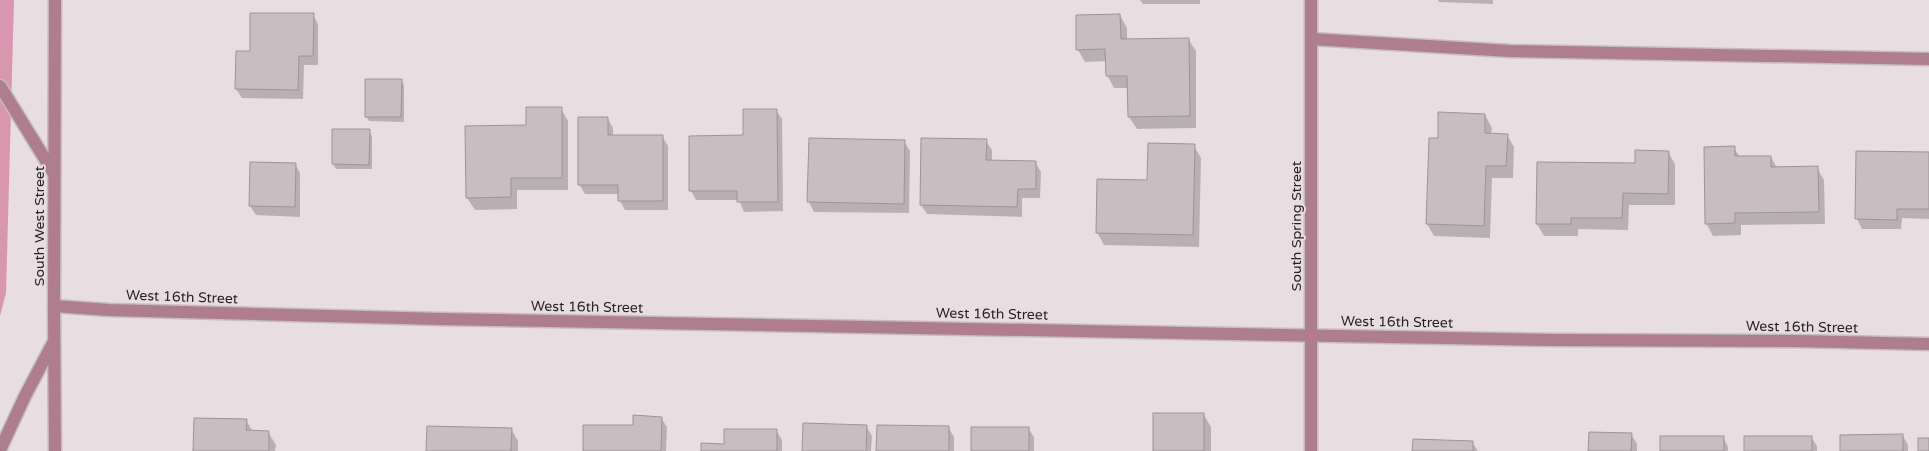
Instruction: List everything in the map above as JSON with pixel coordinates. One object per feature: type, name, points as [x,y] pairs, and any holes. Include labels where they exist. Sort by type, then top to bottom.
[{"type":"street","name":"South West Street","points":[[55,0],[53,172],[55,451]]},
{"type":"street","name":"South Spring Street","points":[[1310,0],[1311,451]]},
{"type":"street","points":[[1311,39],[1510,51],[1929,59]]},
{"type":"street","points":[[0,86],[53,172]]},
{"type":"street","name":"West 16th Street","points":[[54,306],[108,310],[440,319],[1554,340],[1794,341],[1929,344]]},
{"type":"street","points":[[0,450],[25,396],[54,341]]},
{"type":"shaded area","points":[[0,0],[14,0],[6,293],[0,316]]},
{"type":"building","points":[[250,13],[314,13],[313,56],[299,56],[298,90],[235,89],[236,51],[250,51]]},
{"type":"building","points":[[1120,14],[1121,39],[1189,38],[1190,116],[1128,117],[1127,76],[1106,76],[1105,49],[1076,50],[1076,15]]},
{"type":"building","points":[[365,79],[402,79],[401,117],[365,117]]},
{"type":"building","points":[[526,107],[562,107],[562,178],[511,178],[511,197],[466,198],[465,126],[526,125]]},
{"type":"building","points":[[743,109],[777,109],[778,202],[737,202],[737,191],[689,191],[689,136],[743,135]]},
{"type":"building","points":[[1438,112],[1485,114],[1485,133],[1508,134],[1506,166],[1486,166],[1484,226],[1426,224],[1429,138],[1438,138]]},
{"type":"building","points":[[578,117],[608,117],[608,135],[663,135],[663,201],[618,201],[618,185],[578,185]]},
{"type":"building","points":[[332,129],[370,129],[369,165],[332,164]]},
{"type":"building","points":[[809,138],[905,140],[904,204],[807,202]]},
{"type":"building","points":[[921,138],[987,139],[986,160],[1036,161],[1036,189],[1018,189],[1017,207],[920,205]]},
{"type":"building","points":[[1148,143],[1195,144],[1193,235],[1096,233],[1097,179],[1147,180]]},
{"type":"building","points":[[1735,146],[1735,156],[1771,156],[1771,167],[1818,166],[1819,212],[1735,213],[1735,223],[1705,224],[1704,147]]},
{"type":"building","points":[[1635,150],[1669,151],[1668,194],[1623,193],[1622,218],[1571,218],[1571,224],[1536,224],[1537,162],[1635,163]]},
{"type":"building","points":[[1856,151],[1929,152],[1929,209],[1897,209],[1897,220],[1855,219]]},
{"type":"building","points":[[250,162],[296,163],[295,207],[249,206]]},
{"type":"building","points":[[1153,413],[1204,413],[1204,451],[1153,451]]},
{"type":"building","points":[[633,415],[662,417],[661,451],[583,451],[583,425],[633,425]]},
{"type":"building","points":[[194,418],[247,419],[246,430],[269,431],[269,451],[193,451]]},
{"type":"building","points":[[803,423],[867,425],[866,451],[802,451]]},
{"type":"building","points":[[877,425],[949,426],[949,451],[876,451]]},
{"type":"building","points":[[427,426],[512,428],[511,451],[426,451]]},
{"type":"building","points":[[971,427],[1029,427],[1029,451],[971,451]]},
{"type":"building","points":[[724,429],[777,429],[777,451],[701,451],[701,443],[724,444]]},
{"type":"building","points":[[1589,432],[1632,433],[1631,451],[1588,451]]},
{"type":"building","points":[[1903,434],[1903,451],[1840,451],[1840,435]]},
{"type":"building","points":[[1660,436],[1724,436],[1724,451],[1660,451]]},
{"type":"building","points":[[1744,436],[1812,436],[1812,451],[1744,451]]},
{"type":"building","points":[[1918,438],[1929,438],[1929,451],[1918,451]]},
{"type":"building","points":[[1413,439],[1473,441],[1473,451],[1412,451]]}]
